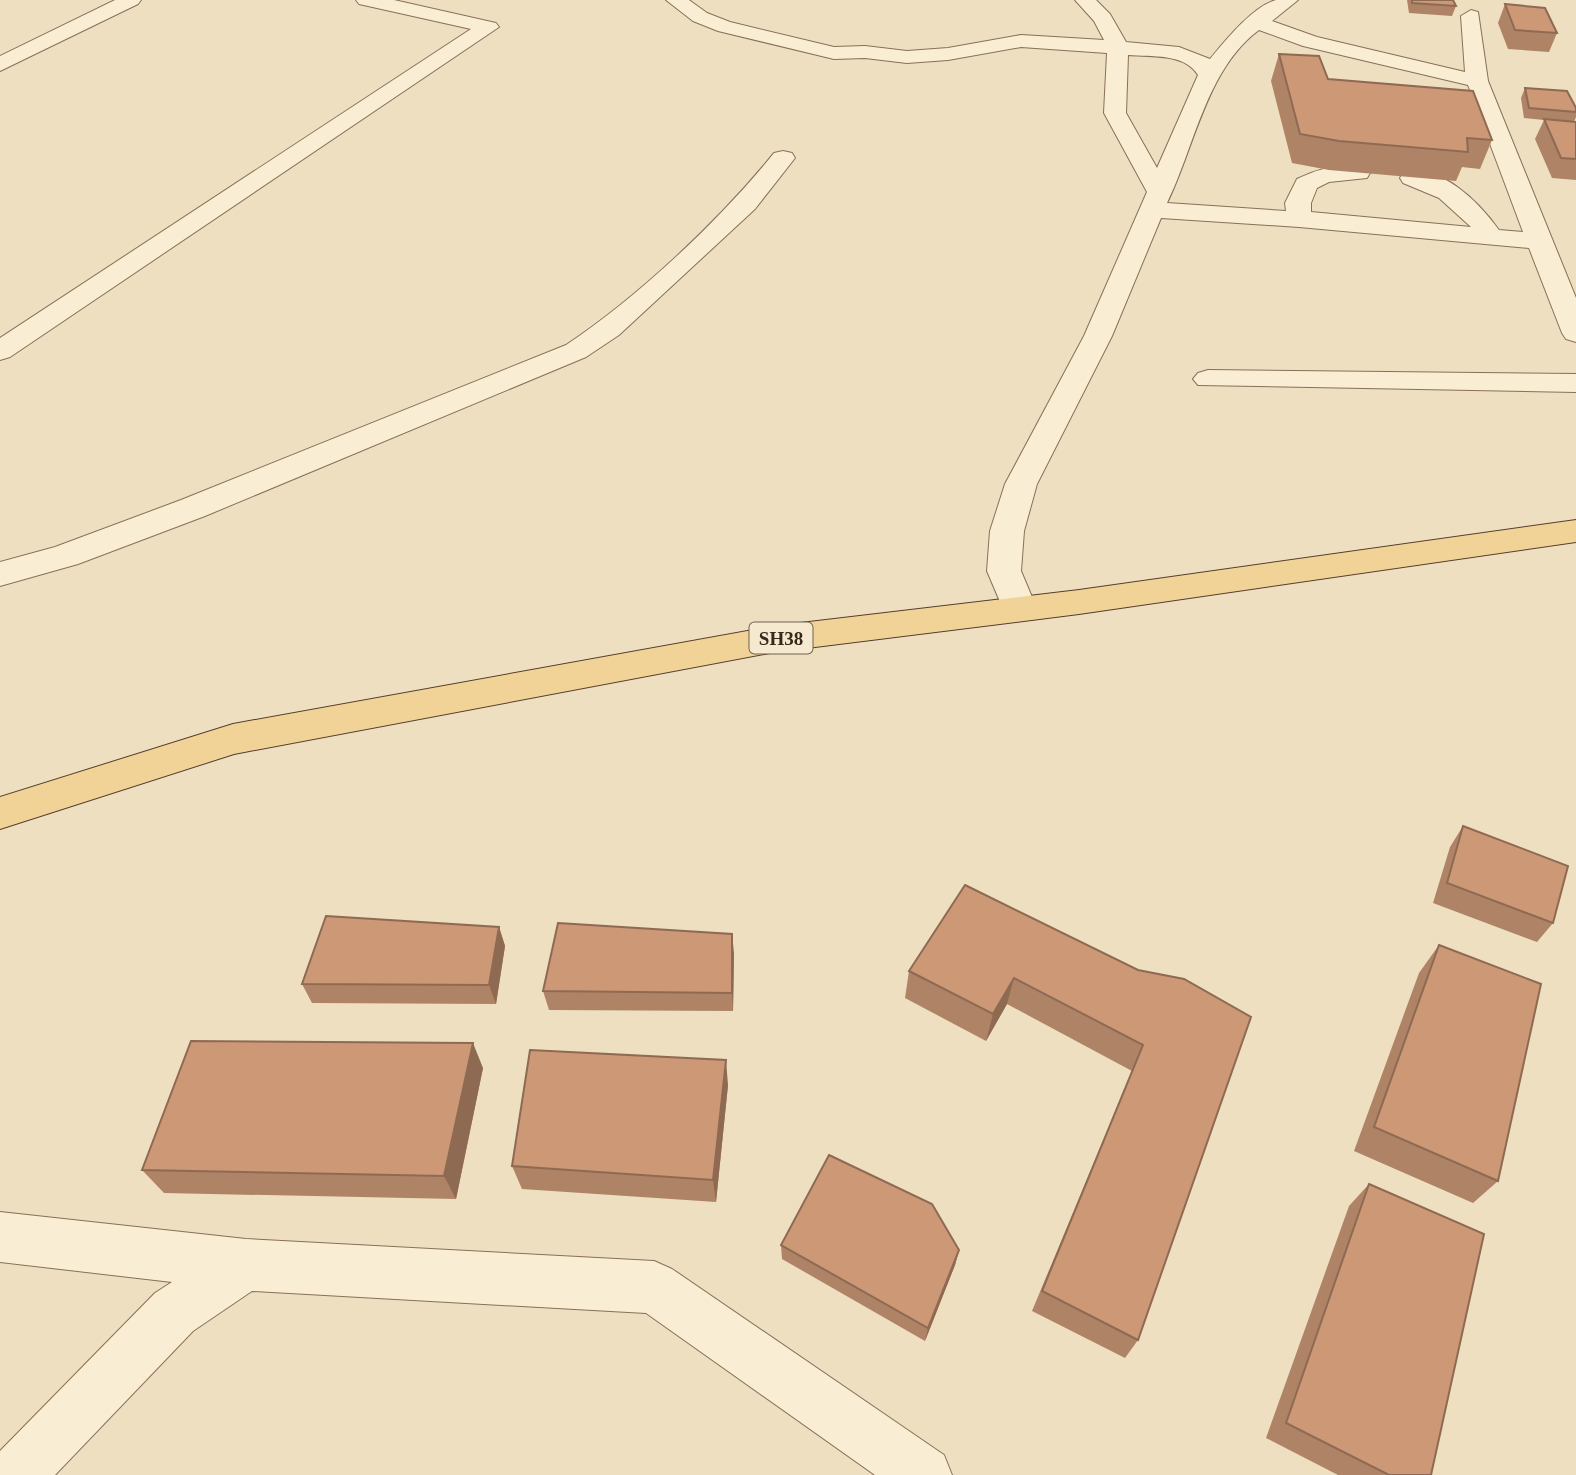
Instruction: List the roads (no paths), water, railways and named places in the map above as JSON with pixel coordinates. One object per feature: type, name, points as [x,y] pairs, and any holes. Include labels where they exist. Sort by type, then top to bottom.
[{"type":"main road","name":"SH38","points":[[0,813],[233,739],[775,639],[1019,609],[1576,531]]},
{"type":"street","points":[[0,64],[131,0]]},
{"type":"street","points":[[0,351],[489,27],[366,0]]},
{"type":"street","points":[[676,0],[700,17],[725,27],[834,53],[864,52],[907,57],[948,54],[1021,41],[1118,46],[1179,53],[1201,62],[1209,75]]},
{"type":"street","points":[[1085,0],[1103,18],[1118,46],[1115,113],[1157,202]]},
{"type":"street","points":[[1019,609],[1004,572],[1007,531],[1021,484],[1098,336],[1209,75],[1243,32],[1288,0]]},
{"type":"street","points":[[1471,16],[1477,81],[1576,333]]},
{"type":"street","points":[[1256,22],[1310,42],[1477,81]]},
{"type":"street","points":[[0,574],[66,556],[180,512],[576,351],[609,329],[746,204],[783,158]]},
{"type":"street","points":[[1299,219],[1298,203],[1306,184],[1324,175],[1358,173]]},
{"type":"street","points":[[1412,178],[1437,184],[1457,195],[1474,212],[1491,237]]},
{"type":"street","points":[[1157,202],[1299,219],[1539,241]]},
{"type":"street","points":[[1208,379],[1576,383]]},
{"type":"street","points":[[0,1237],[246,1265],[654,1287],[924,1475]]},
{"type":"street","points":[[16,1475],[174,1312],[246,1265]]}]
